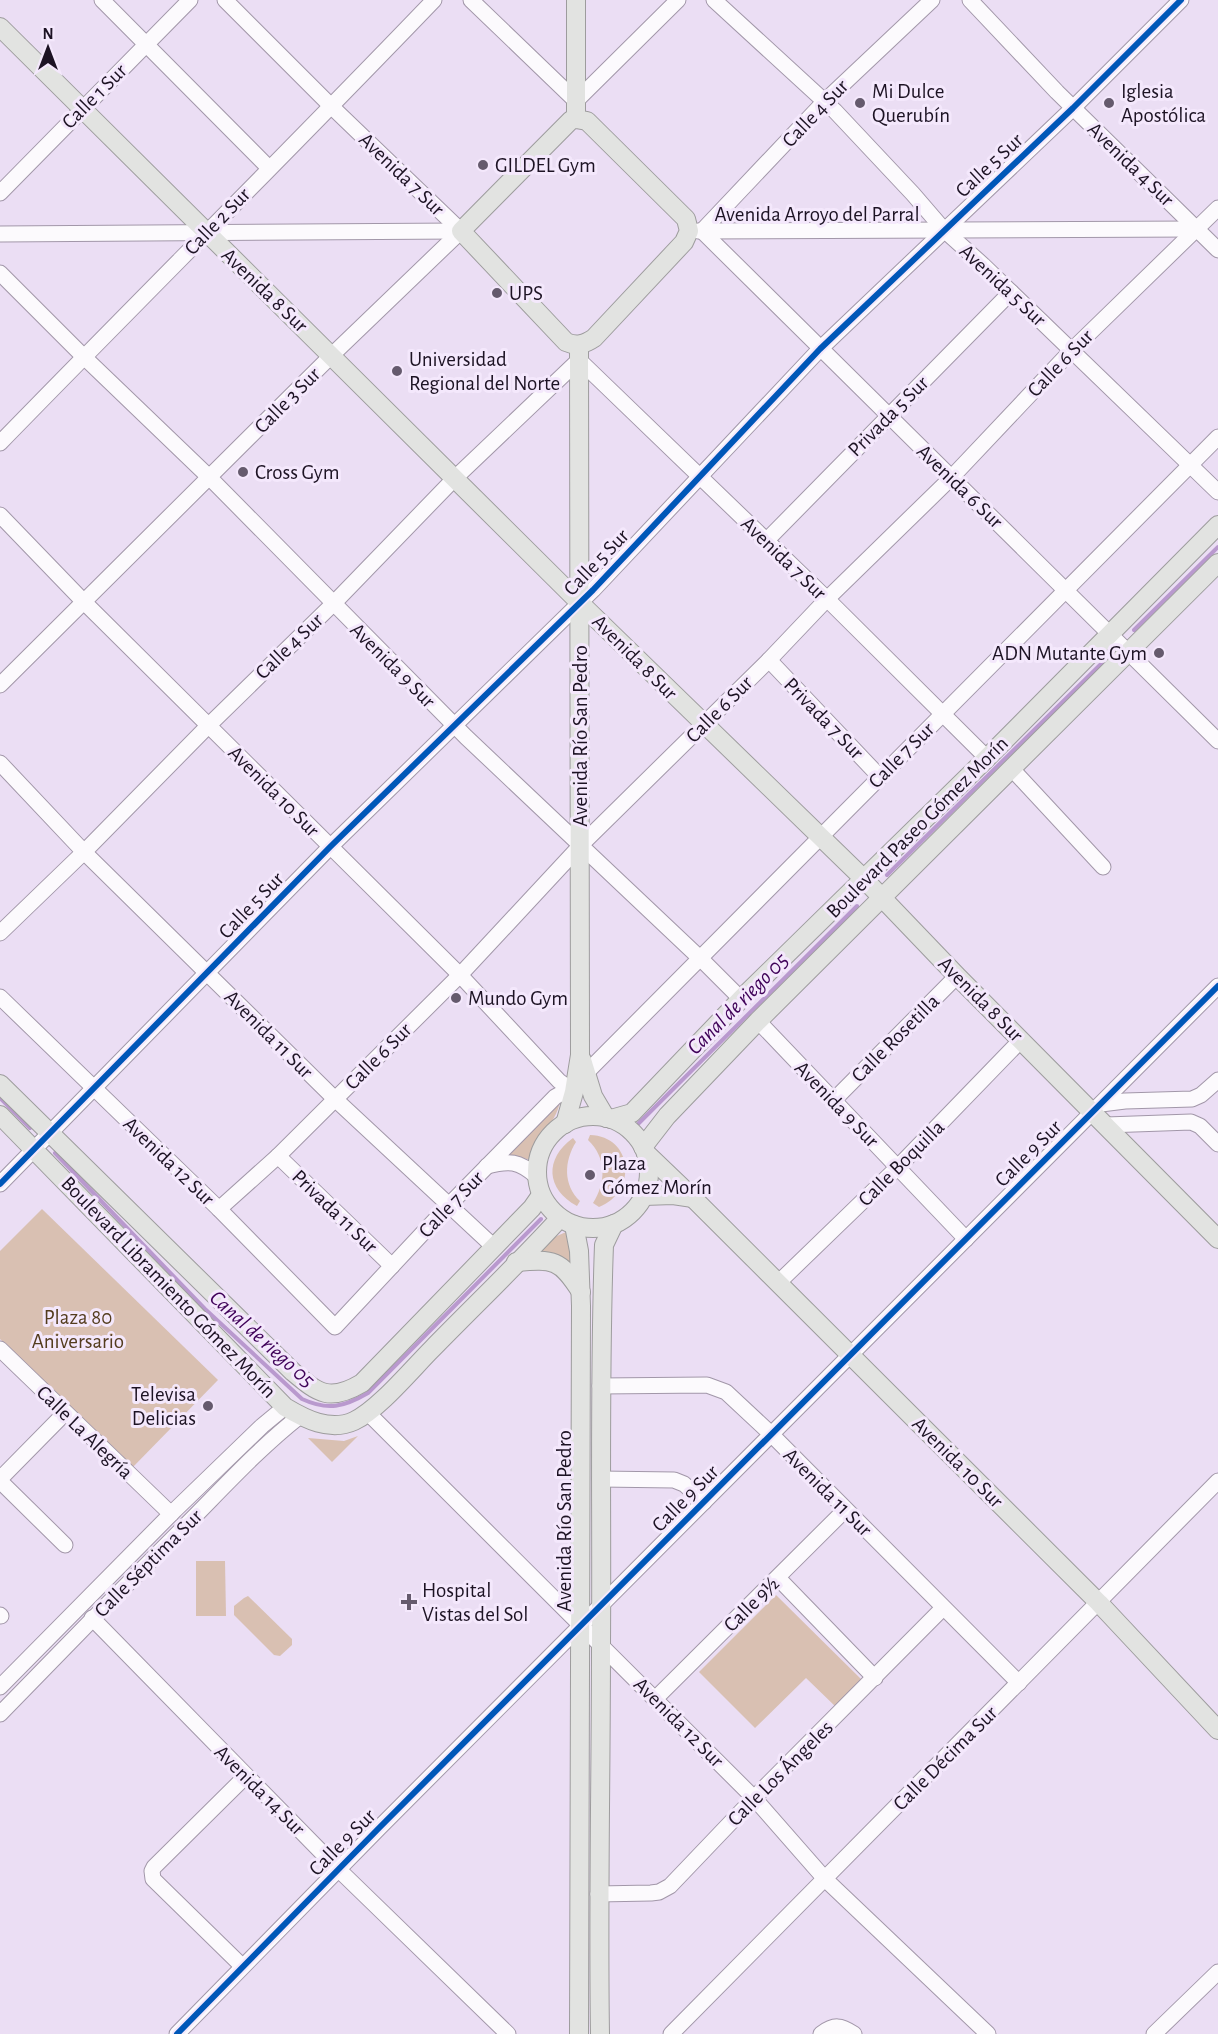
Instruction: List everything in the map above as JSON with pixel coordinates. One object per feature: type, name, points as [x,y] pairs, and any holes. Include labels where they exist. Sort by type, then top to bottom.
[{"type":"main road","points":[[576,0],[576,110]]},
{"type":"main road","name":"Avenida 8 Sur","points":[[0,27],[580,603],[865,880],[1021,1040],[1096,1108],[1106,1125],[1218,1239]]},
{"type":"main road","name":"Calle 3 Sur","points":[[461,231],[567,124],[576,110]]},
{"type":"main road","name":"Avenida 6 Sur","points":[[576,110],[686,219],[695,231]]},
{"type":"main road","name":"Avenida 7 Sur","points":[[461,231],[579,353]]},
{"type":"main road","name":"Calle 4 Sur","points":[[579,353],[695,231]]},
{"type":"main road","name":"Avenida Río San Pedro","points":[[565,1124],[574,1092],[580,1055],[579,353]]},
{"type":"main road","name":"Boulevard Paseo Gómez Morín","points":[[608,1118],[632,1113],[741,999],[865,880],[1218,525]]},
{"type":"main road","name":"Boulevard Paseo Gómez Morín","points":[[645,1150],[667,1116],[758,1021],[1218,563]]},
{"type":"main road","name":"Avenida Río San Pedro","points":[[580,1055],[596,1105],[608,1118]]},
{"type":"main road","name":"Boulevard Libramiento Gómez Morín","points":[[0,1083],[50,1135],[293,1372],[314,1390],[324,1394],[348,1392],[362,1383],[494,1247],[541,1195]]},
{"type":"main road","name":"Boulevard Libramiento Gómez Morín","points":[[0,1115],[293,1412]]},
{"type":"main road","name":"Avenida Río San Pedro","points":[[579,2034],[581,1293],[579,1251],[567,1222],[549,1208],[541,1195],[536,1176],[537,1161],[552,1133],[565,1124],[578,1118],[592,1116],[608,1118],[624,1125],[635,1135],[645,1150],[693,1198]]},
{"type":"main road","points":[[293,1412],[322,1423],[341,1425],[354,1421],[367,1412],[390,1392],[516,1263],[567,1222],[588,1228],[601,1228],[626,1218],[644,1196],[649,1175],[645,1150]]},
{"type":"main road","points":[[644,1196],[673,1195],[693,1198]]},
{"type":"main road","name":"Avenida 10 Sur","points":[[693,1198],[1099,1603],[1218,1730]]},
{"type":"main road","name":"Avenida Río San Pedro","points":[[600,2034],[598,1894],[601,1645],[600,1386],[604,1245],[614,1224]]},
{"type":"main road","points":[[516,1263],[537,1260],[560,1265],[581,1293]]},
{"type":"street","points":[[102,0],[268,168]]},
{"type":"street","name":"Calle 1 Sur","points":[[0,193],[190,0]]},
{"type":"street","name":"Avenida 7 Sur","points":[[225,0],[461,231]]},
{"type":"street","name":"Calle 2 Sur","points":[[0,443],[268,168],[332,107],[434,0]]},
{"type":"street","name":"Avenida 6 Sur","points":[[471,0],[576,110]]},
{"type":"street","points":[[576,110],[678,0]]},
{"type":"street","name":"Avenida 5 Sur","points":[[714,0],[825,101],[944,230],[1218,492]]},
{"type":"street","name":"Calle 4 Sur","points":[[695,231],[825,101],[932,0]]},
{"type":"street","name":"Avenida 4 Sur","points":[[970,0],[1073,108],[1218,250]]},
{"type":"street","name":"Calle 5 Sur","points":[[0,1184],[330,847],[580,603],[820,350],[1073,108],[1181,0]]},
{"type":"street","name":"Calle 6 Sur","points":[[219,1209],[278,1156],[460,975],[580,846],[951,478],[1071,351],[1218,208]]},
{"type":"street","name":"Avenida Arroyo del Parral","points":[[695,231],[1198,229]]},
{"type":"street","points":[[0,234],[461,231]]},
{"type":"street","name":"Calle 3 Sur","points":[[0,685],[332,355],[461,231]]},
{"type":"street","name":"Avenida 6 Sur","points":[[695,231],[1066,589],[1218,741]]},
{"type":"street","name":"Avenida 9 Sur","points":[[0,273],[209,477],[455,726],[741,999]]},
{"type":"street","name":"Privada 5 Sur","points":[[766,541],[1011,292]]},
{"type":"street","name":"Avenida 7 Sur","points":[[579,353],[699,477],[827,599],[987,758]]},
{"type":"street","name":"Calle 4 Sur","points":[[0,933],[333,604],[579,353]]},
{"type":"street","name":"Calle 7 Sur","points":[[585,1074],[1218,437]]},
{"type":"street","name":"Avenida 10 Sur","points":[[0,515],[84,602],[460,975],[560,1081],[574,1092]]},
{"type":"street","name":"Privada 7 Sur","points":[[769,660],[880,777]]},
{"type":"street","name":"Avenida 11 Sur","points":[[0,763],[84,852],[335,1099],[494,1247]]},
{"type":"street","points":[[1012,769],[1104,867]]},
{"type":"street","name":"Calle Rosetilla","points":[[834,1100],[957,976]]},
{"type":"street","name":"Calle 9 Sur","points":[[177,2034],[338,1869],[1218,986]]},
{"type":"street","name":"Avenida 12 Sur","points":[[0,997],[219,1209],[335,1327]]},
{"type":"street","name":"Avenida 9 Sur","points":[[758,1021],[966,1239]]},
{"type":"street","name":"Calle Boquilla","points":[[778,1283],[898,1167],[1021,1040]]},
{"type":"street","points":[[1096,1108],[1125,1101],[1192,1099],[1201,1095],[1218,1080]]},
{"type":"street","name":"Calle 7 Sur","points":[[335,1327],[555,1096],[574,1092]]},
{"type":"street","points":[[1106,1125],[1191,1122],[1200,1126],[1218,1144]]},
{"type":"street","name":"Privada 11 Sur","points":[[278,1156],[392,1266]]},
{"type":"street","points":[[487,1166],[510,1162],[525,1167],[536,1176]]},
{"type":"street","name":"Calle La Alegría","points":[[0,1349],[171,1514]]},
{"type":"street","name":"Avenida 11 Sur","points":[[600,1386],[714,1387],[726,1392],[771,1434],[1019,1683]]},
{"type":"street","name":"Calle Séptima Sur","points":[[0,1687],[171,1514],[262,1426],[293,1412]]},
{"type":"street","name":"Calle Séptima Sur","points":[[0,1714],[92,1618],[281,1432],[293,1412]]},
{"type":"street","name":"Avenida 12 Sur","points":[[367,1412],[656,1698],[754,1798],[825,1879],[988,2034]]},
{"type":"street","points":[[65,1413],[0,1480],[65,1545]]},
{"type":"street","points":[[600,1479],[674,1480],[684,1484],[704,1502]]},
{"type":"street","name":"Calle Décima Sur","points":[[671,2034],[1218,1481]]},
{"type":"street","name":"Calle 9½","points":[[656,1698],[845,1510]]},
{"type":"street","points":[[778,1578],[874,1678]]},
{"type":"street","name":"Calle Los Ángeles","points":[[598,1894],[651,1893],[665,1890],[943,1608]]},
{"type":"street","name":"Avenida 14 Sur","points":[[92,1618],[338,1869],[508,2034]]},
{"type":"street","points":[[242,1966],[153,1879],[152,1875],[154,1867],[246,1776]]},
{"type":"street","points":[[1154,2034],[1218,1972]]},
{"type":"street","points":[[821,2034],[834,2026],[845,2028],[854,2034]]},
{"type":"green space","points":[[561,1097],[556,1114],[538,1143],[531,1160],[504,1154]]},
{"type":"green space","points":[[590,1135],[604,1138],[615,1145],[622,1154],[625,1166],[625,1178],[620,1190],[612,1200],[599,1207],[593,1203],[602,1179],[601,1163],[599,1155],[588,1140]]},
{"type":"green space","points":[[573,1138],[576,1142],[569,1157],[567,1173],[574,1195],[580,1201],[577,1206],[559,1191],[552,1174],[557,1155]]},
{"type":"green space","name":"Plaza 80 Aniversario","points":[[42,1209],[218,1380],[132,1468],[0,1339],[0,1251]]},
{"type":"green space","points":[[566,1232],[572,1245],[572,1267],[539,1255],[550,1239]]},
{"type":"green space","points":[[358,1436],[332,1462],[308,1438],[344,1441]]},
{"type":"green space","points":[[196,1561],[225,1561],[226,1616],[196,1616]]},
{"type":"green space","points":[[776,1595],[864,1682],[837,1708],[806,1678],[755,1728],[699,1672]]},
{"type":"green space","points":[[248,1596],[292,1639],[292,1645],[280,1656],[274,1655],[234,1615],[234,1606]]},
{"type":"waterway","points":[[1134,630],[1218,547]]},
{"type":"waterway","points":[[887,875],[1104,661]]},
{"type":"waterway","name":"Canal de riego 05","points":[[639,1123],[857,906]]},
{"type":"waterway","points":[[0,1098],[30,1128]]},
{"type":"waterway","name":"Canal de riego 05","points":[[55,1153],[205,1309],[302,1399],[320,1405],[336,1406],[351,1402],[368,1393],[541,1219]]},
{"type":"cycle path","points":[[0,1184],[330,847],[593,590],[820,349],[1073,108],[1181,0]]},
{"type":"cycle path","points":[[177,2034],[379,1828],[1218,986]]},
{"type":"place","name":"Mi Dulce Querubín","points":[[860,103]]},
{"type":"place","name":"Iglesia Apostólica","points":[[1109,103]]},
{"type":"place","name":"GILDEL Gym","points":[[483,165]]},
{"type":"place","name":"UPS","points":[[497,293]]},
{"type":"place","name":"Universidad Regional del Norte","points":[[397,371]]},
{"type":"place","name":"Cross Gym","points":[[243,472]]},
{"type":"place","name":"ADN Mutante Gym","points":[[1159,653]]},
{"type":"place","name":"Mundo Gym","points":[[456,998]]},
{"type":"place","name":"Plaza Gómez Morín","points":[[590,1175]]},
{"type":"place","name":"Televisa Delicias","points":[[208,1406]]},
{"type":"place","name":"Hospital Vistas del Sol","points":[[409,1602]]}]
